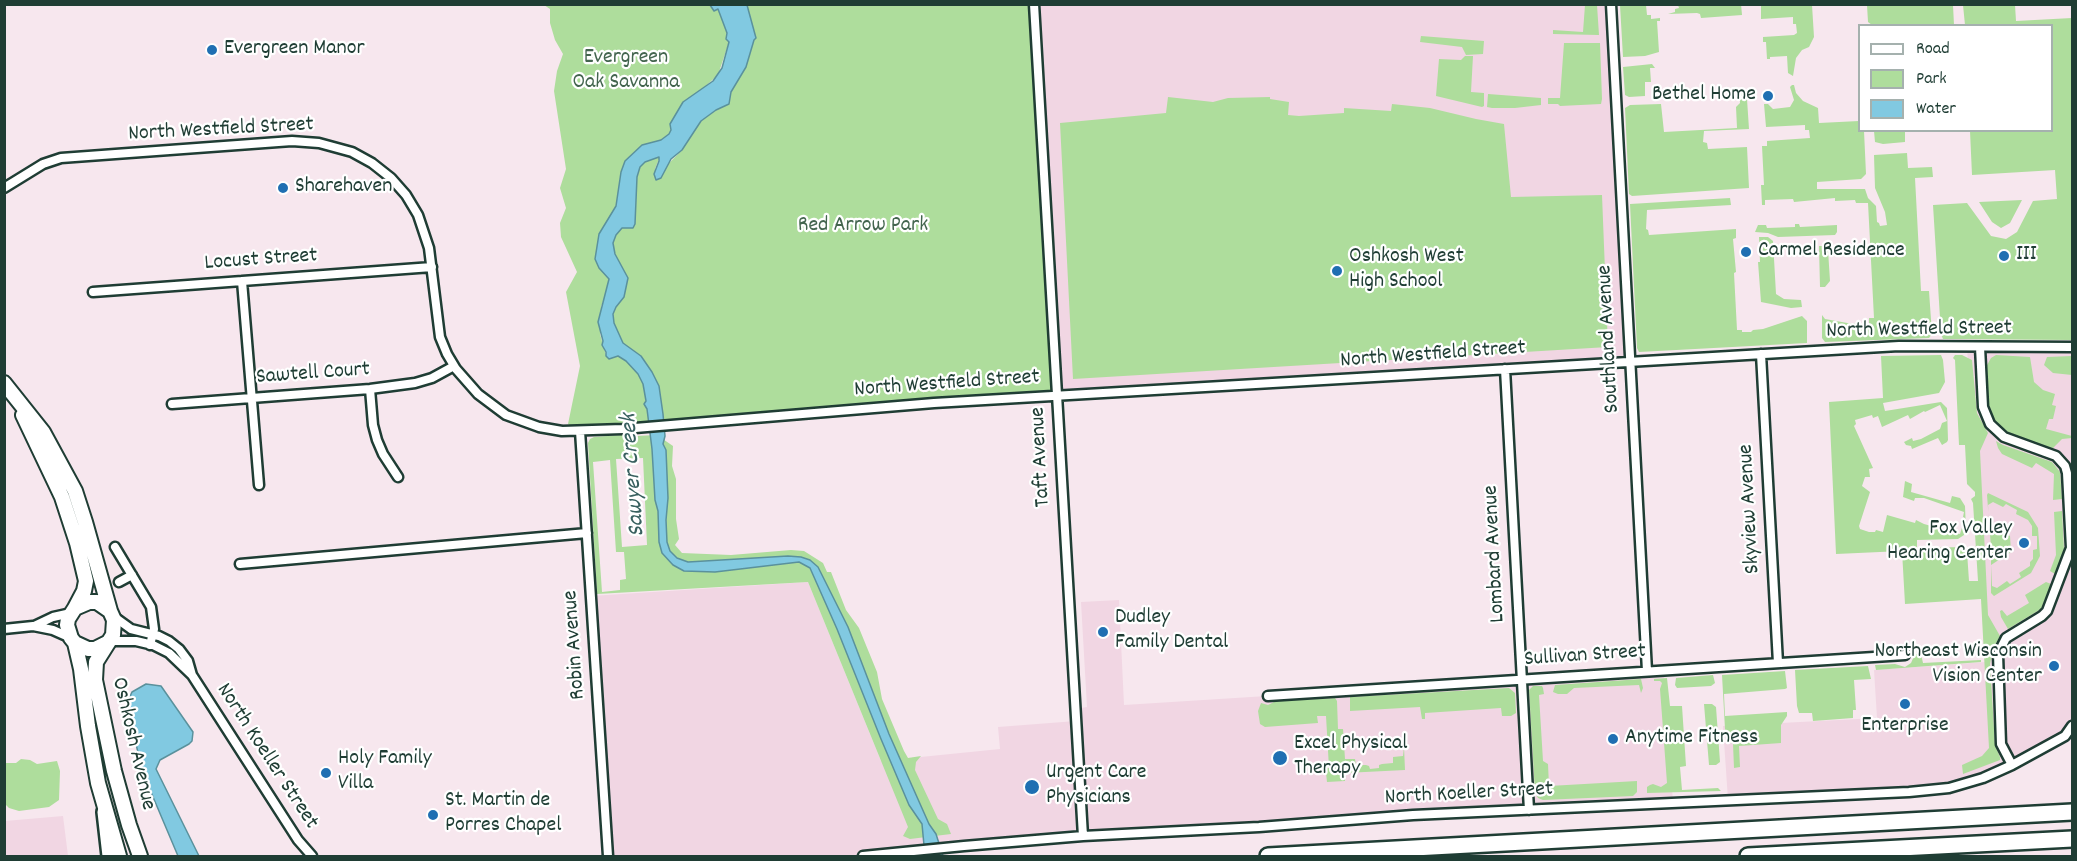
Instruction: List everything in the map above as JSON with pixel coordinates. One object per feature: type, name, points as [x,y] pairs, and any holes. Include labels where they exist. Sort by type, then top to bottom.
[{"type":"highway","points":[[105,812],[110,856]]},
{"type":"highway","points":[[1268,856],[2073,812]]},
{"type":"highway","points":[[1748,856],[2073,839]]},
{"type":"main road","points":[[4,383],[43,432],[75,491],[115,627],[108,642],[101,647],[88,649],[73,640],[67,625],[84,591],[86,581],[62,497],[20,405]]},
{"type":"main road","points":[[73,610],[89,602],[97,602],[111,613]]},
{"type":"main road","name":"Oshkosh Avenue","points":[[73,640],[81,669],[94,762],[105,812],[119,856]]},
{"type":"main road","name":"Oshkosh Avenue","points":[[108,642],[99,655],[95,668],[98,698],[117,782],[140,856]]},
{"type":"street","name":"Taft Avenue","points":[[1034,4],[1083,836]]},
{"type":"street","name":"Southland Avenue","points":[[1611,4],[1647,670]]},
{"type":"street","name":"North Westfield Street","points":[[4,188],[43,164],[56,159],[287,142],[319,143],[341,148],[362,157],[382,170],[399,186],[423,226],[432,267],[438,328],[454,366],[478,394],[506,415],[539,427],[580,430],[642,427],[934,403],[1899,346],[2073,347]]},
{"type":"street","name":"Locust Street","points":[[93,292],[432,267]]},
{"type":"street","points":[[242,281],[259,485]]},
{"type":"street","points":[[1980,347],[1983,407],[1990,424],[2004,437],[2056,456],[2065,466],[2072,541],[2047,611],[2006,638],[1998,654],[2001,744],[2012,765]]},
{"type":"street","name":"Skyview Avenue","points":[[1761,354],[1778,663]]},
{"type":"street","name":"Sawtell Court","points":[[172,404],[370,389],[415,383],[432,378],[454,366]]},
{"type":"street","name":"Lombard Avenue","points":[[1505,369],[1529,810]]},
{"type":"street","points":[[370,389],[377,440],[398,477]]},
{"type":"street","name":"Robin Avenue","points":[[580,430],[608,856]]},
{"type":"street","points":[[240,564],[587,533]]},
{"type":"street","points":[[115,547],[151,607],[154,618],[150,645]]},
{"type":"street","points":[[119,582],[132,575]]},
{"type":"street","points":[[33,626],[73,610]]},
{"type":"street","name":"North Koeller Street","points":[[111,613],[131,629],[153,634],[169,641],[188,661],[192,675]]},
{"type":"street","points":[[4,629],[33,626],[53,630],[73,640]]},
{"type":"street","name":"North Koeller Street","points":[[108,642],[136,641],[150,645],[168,654],[192,675],[298,840],[312,856]]},
{"type":"street","name":"Sullivan Street","points":[[1268,696],[1647,670],[1905,656]]},
{"type":"street","name":"North Koeller Street","points":[[863,856],[1083,836],[1949,788],[1983,778],[2012,765],[2069,736],[2073,726]]},
{"type":"shaded area","name":"Oshkosh West High School","points":[[1034,5],[1611,5],[1629,362],[1057,396]]},
{"type":"shaded area","points":[[1967,347],[2072,347],[2072,726],[2012,765],[1949,788],[1728,800],[1723,726],[1877,718],[1874,670],[1985,662]]},
{"type":"shaded area","points":[[808,582],[881,761],[1000,749],[998,727],[1076,721],[1075,709],[1087,707],[1081,602],[1119,600],[1124,705],[1664,670],[1673,803],[1413,815],[863,856],[608,856],[591,596]]},
{"type":"shaded area","points":[[63,816],[68,856],[5,856],[5,821]]},
{"type":"green space","points":[[1741,4],[1742,15],[1701,18],[1697,13],[1668,14],[1675,12],[1675,9],[1679,8],[1678,5]]},
{"type":"green space","name":"Red Arrow Park","points":[[544,5],[710,5],[715,11],[718,8],[727,33],[726,39],[729,42],[718,75],[683,102],[669,134],[661,140],[642,145],[625,161],[616,206],[597,259],[609,279],[601,307],[600,334],[606,355],[623,343],[614,323],[613,314],[628,278],[615,254],[613,243],[622,227],[635,224],[637,177],[640,167],[653,157],[659,157],[655,169],[668,164],[682,150],[701,121],[729,104],[731,92],[746,67],[755,35],[747,5],[1034,5],[1057,396],[580,431],[568,424],[580,366],[566,292],[577,272],[561,237],[560,223],[566,208],[560,188],[566,169],[554,91],[557,71],[563,54],[555,40],[550,23],[550,9]]},
{"type":"green space","points":[[1585,5],[1597,5],[1599,35],[1553,34],[1553,30],[1583,32]]},
{"type":"green space","points":[[1620,5],[1646,5],[1647,15],[1651,15],[1651,19],[1660,18],[1660,21],[1657,21],[1659,52],[1645,56],[1623,57]]},
{"type":"green space","points":[[1761,5],[1812,5],[1814,37],[1809,47],[1802,50],[1796,58],[1793,76],[1788,73],[1787,56],[1767,59],[1766,42],[1763,42],[1763,37],[1797,33],[1793,17],[1761,19]]},
{"type":"green space","points":[[1867,5],[1953,5],[1954,24],[1871,24],[1868,22]]},
{"type":"green space","points":[[1963,5],[2015,5],[2016,21],[2072,18],[2072,340],[1943,339],[1941,334],[1933,205],[1967,203],[1991,236],[2006,239],[2017,232],[2033,201],[2057,199],[2055,170],[1972,175],[1970,132],[2053,132],[2053,24],[1965,24]]},
{"type":"green space","points":[[1421,36],[1484,41],[1483,54],[1466,55],[1462,47],[1420,42]]},
{"type":"green space","points":[[1564,43],[1600,43],[1601,104],[1560,106],[1548,104],[1548,98],[1560,98]]},
{"type":"green space","points":[[1465,56],[1473,56],[1471,92],[1484,93],[1484,106],[1482,107],[1436,96],[1439,59],[1461,60]]},
{"type":"green space","points":[[1652,64],[1655,68],[1650,68],[1651,82],[1645,82],[1645,96],[1625,95],[1623,67]]},
{"type":"green space","points":[[1794,85],[1796,93],[1803,101],[1818,108],[1819,123],[1858,121],[1858,132],[1864,132],[1866,174],[1861,179],[1817,182],[1817,189],[1865,189],[1868,198],[1876,206],[1877,222],[1880,226],[1887,225],[1885,212],[1875,188],[1874,155],[1907,153],[1908,168],[1932,167],[1933,177],[1915,178],[1921,291],[1929,291],[1932,334],[1929,338],[1825,342],[1822,338],[1822,315],[1825,319],[1853,324],[1858,322],[1858,326],[1869,325],[1869,318],[1874,318],[1868,203],[1856,203],[1855,200],[1835,201],[1835,198],[1794,202],[1793,199],[1765,200],[1765,205],[1762,205],[1761,185],[1764,185],[1762,146],[1767,146],[1767,141],[1810,138],[1809,130],[1805,130],[1805,125],[1766,127],[1764,104],[1768,104],[1773,109],[1790,107],[1794,100],[1790,87]]},
{"type":"green space","points":[[1739,88],[1742,88],[1743,100],[1747,99],[1749,129],[1704,131],[1703,142],[1707,143],[1708,149],[1747,147],[1749,188],[1632,196],[1629,194],[1625,108],[1630,105],[1661,104],[1664,132],[1737,128],[1736,107],[1740,103]]},
{"type":"green space","points":[[1488,94],[1541,98],[1541,105],[1515,108],[1487,107]]},
{"type":"green space","points":[[1168,97],[1213,102],[1228,98],[1270,97],[1270,99],[1289,102],[1288,115],[1299,116],[1344,113],[1344,108],[1391,111],[1392,104],[1430,108],[1504,124],[1511,197],[1602,195],[1608,347],[1073,379],[1060,123],[1166,113]]},
{"type":"green space","points":[[1874,132],[1905,132],[1905,142],[1883,144],[1875,142]]},
{"type":"green space","points":[[1730,198],[1731,205],[1647,210],[1646,229],[1649,235],[1736,229],[1736,238],[1733,239],[1737,330],[1751,332],[1802,316],[1807,321],[1807,343],[1639,352],[1630,204]]},
{"type":"green space","points":[[2022,200],[2010,223],[2001,228],[1992,222],[1979,202]]},
{"type":"green space","points":[[1795,224],[1799,224],[1800,227],[1837,225],[1837,232],[1835,235],[1778,237],[1755,232],[1758,225],[1766,225],[1767,228],[1795,227]]},
{"type":"green space","points":[[1759,237],[1768,237],[1773,241],[1776,294],[1784,299],[1801,300],[1802,307],[1791,308],[1761,302]]},
{"type":"green space","points":[[1819,246],[1826,246],[1828,250],[1830,281],[1825,287],[1820,287]]},
{"type":"green space","points":[[1941,355],[1945,382],[1939,393],[1883,403],[1885,411],[1941,402],[1947,408],[1948,440],[1947,442],[1942,445],[1938,438],[1912,449],[1904,442],[1912,438],[1913,441],[1921,439],[1940,429],[1942,423],[1947,421],[1940,405],[1910,419],[1908,415],[1882,427],[1878,416],[1873,418],[1872,415],[1855,420],[1854,426],[1873,468],[1869,469],[1870,477],[1865,477],[1862,486],[1870,492],[1859,526],[1860,529],[1869,532],[1876,530],[1883,532],[1887,515],[1915,523],[1916,520],[1960,534],[1965,518],[1963,517],[1964,512],[1924,498],[1915,498],[1914,501],[1903,497],[1905,481],[1912,484],[1911,492],[1950,503],[1952,496],[1960,498],[1965,506],[1966,532],[1964,535],[1958,539],[1917,540],[1917,548],[1963,547],[1967,552],[1969,581],[1978,581],[1971,499],[1975,496],[1975,492],[1967,484],[1965,445],[1959,445],[1955,360],[1953,358],[1955,355],[1962,355],[1972,360],[1977,413],[1988,433],[1980,451],[1988,615],[2000,636],[1993,649],[1990,664],[1995,745],[2000,760],[1963,774],[1962,765],[1982,756],[1989,748],[1981,599],[1905,604],[1902,551],[1836,554],[1829,402],[1883,398],[1881,356]]},
{"type":"green space","points":[[1996,355],[2030,357],[2034,382],[2043,390],[2055,394],[2052,405],[2056,406],[2053,419],[2049,419],[2046,429],[2072,436],[2072,438],[2062,439],[2052,449],[2009,435],[1998,427],[1988,408],[1986,367],[1991,358]]},
{"type":"green space","points":[[2072,356],[2072,375],[2053,373],[2044,365],[2047,357]]},
{"type":"green space","points":[[657,435],[673,446],[672,466],[676,479],[676,519],[679,539],[675,545],[682,553],[731,555],[791,550],[804,551],[823,563],[827,572],[831,572],[846,610],[859,628],[877,672],[882,699],[904,751],[908,758],[921,756],[916,762],[915,770],[938,819],[947,824],[951,834],[910,839],[903,836],[908,827],[808,582],[597,594],[588,443],[594,437]],"holes":[[[643,458],[647,545],[622,547],[616,459]],[[610,460],[616,552],[624,552],[626,579],[620,580],[620,590],[602,592],[593,462]]]},
{"type":"green space","points":[[1996,441],[2052,462],[2060,472],[2062,499],[2053,500],[2054,474],[2036,463],[2032,468],[2002,454]]},
{"type":"green space","points":[[1988,493],[2028,512],[2038,528],[2040,556],[2031,573],[1994,596],[1991,593],[1991,565],[1992,586],[1997,588],[2007,581],[2010,584],[2021,577],[2019,573],[2030,566],[2033,550],[2037,549],[2037,536],[2032,536],[2032,526],[2028,520],[2016,514],[2017,510],[2006,504],[2003,507],[1993,502],[1988,505],[1988,513],[1987,495]]},
{"type":"green space","points":[[2062,511],[2064,549],[2055,574],[2050,571],[2056,555],[2054,512]]},
{"type":"green space","points":[[1989,526],[2010,536],[2011,552],[1991,565]]},
{"type":"green space","points":[[2046,582],[2051,584],[2041,609],[2008,629],[2000,611],[2002,610],[2007,616],[2029,603],[2025,595]]},
{"type":"green space","points":[[1915,654],[1921,654],[1923,663],[1981,660],[1981,662],[1876,670],[1875,665],[1895,664],[1905,667],[1911,663]]},
{"type":"green space","points":[[1868,666],[1871,679],[1854,680],[1856,710],[1853,710],[1853,718],[1813,721],[1812,713],[1799,713],[1795,670]]},
{"type":"green space","points":[[1785,671],[1787,688],[1785,689],[1724,694],[1725,716],[1787,712],[1781,725],[1781,743],[1739,746],[1740,767],[1734,768],[1733,744],[1728,741],[1725,729],[1722,675]]},
{"type":"green space","points":[[1713,675],[1715,683],[1711,686],[1677,688],[1675,685],[1676,678]]},
{"type":"green space","points":[[1667,678],[1670,706],[1682,706],[1686,766],[1680,767],[1682,790],[1718,788],[1721,791],[1647,793],[1647,787],[1650,785],[1661,787],[1667,783],[1660,689],[1662,683],[1654,679]]},
{"type":"green space","points":[[1641,679],[1643,688],[1641,693],[1639,685],[1574,688],[1567,694],[1553,692],[1555,685]]},
{"type":"green space","points":[[1533,686],[1542,686],[1544,694],[1539,695],[1543,761],[1548,764],[1549,786],[1637,781],[1637,792],[1633,796],[1543,800],[1538,798],[1535,793],[1529,690]]},
{"type":"green space","points":[[1509,688],[1515,693],[1516,713],[1511,716],[1502,716],[1501,708],[1425,713],[1425,719],[1422,719],[1420,707],[1350,711],[1350,697]]},
{"type":"green space","points":[[1335,698],[1338,729],[1343,729],[1345,759],[1355,759],[1356,765],[1366,765],[1370,769],[1379,768],[1379,765],[1393,763],[1393,757],[1403,756],[1404,747],[1405,770],[1345,773],[1345,781],[1327,782],[1326,773],[1320,773],[1320,769],[1329,768],[1326,716],[1317,716],[1318,723],[1265,727],[1260,724],[1258,711],[1261,703],[1268,705],[1276,701]]},
{"type":"green space","points":[[1704,704],[1712,704],[1716,707],[1720,762],[1716,765],[1709,765]]},
{"type":"green space","points":[[21,759],[37,764],[57,761],[60,771],[59,800],[49,807],[19,811],[5,804],[5,763],[16,763]]},
{"type":"water","points":[[710,5],[747,5],[756,38],[746,67],[731,92],[729,104],[701,121],[682,150],[671,159],[661,178],[656,180],[654,174],[659,157],[645,162],[640,167],[637,177],[635,224],[633,228],[622,228],[613,243],[615,254],[628,278],[624,297],[613,314],[614,323],[623,343],[641,356],[659,386],[665,436],[663,444],[666,450],[667,542],[670,551],[677,558],[688,562],[788,556],[810,560],[818,567],[848,627],[889,734],[929,824],[936,834],[943,856],[925,856],[922,824],[909,805],[810,568],[799,562],[715,572],[684,571],[673,565],[662,553],[643,384],[638,374],[626,361],[618,356],[609,359],[602,345],[598,322],[609,279],[599,268],[595,259],[599,234],[616,206],[625,161],[642,145],[661,140],[669,134],[670,124],[683,102],[713,81],[722,68],[729,42],[726,39],[727,33],[718,9],[714,11]]},
{"type":"water","points":[[146,684],[161,686],[193,732],[192,741],[189,744],[160,760],[156,769],[199,856],[178,856],[142,771],[127,703],[132,692]]},
{"type":"place","name":"Evergreen Manor","points":[[212,50]]},
{"type":"place","name":"Bethel Home","points":[[1768,96]]},
{"type":"place","name":"Sharehaven","points":[[283,188]]},
{"type":"place","name":"Carmel Residence","points":[[1746,252]]},
{"type":"place","name":"III","points":[[2004,256]]},
{"type":"place","name":"Oshkosh West High School","points":[[1337,271]]},
{"type":"place","name":"Fox Valley Hearing Center","points":[[2024,543]]},
{"type":"place","name":"Dudley Family Dental","points":[[1103,632]]},
{"type":"place","name":"Northeast Wisconsin Vision Center","points":[[2054,666]]},
{"type":"place","name":"Enterprise","points":[[1905,704]]},
{"type":"place","name":"Anytime Fitness","points":[[1613,739]]},
{"type":"place","name":"Excel Physical Therapy","points":[[1280,758]]},
{"type":"place","name":"Holy Family Villa","points":[[326,773]]},
{"type":"place","name":"Urgent Care Physicians","points":[[1032,787]]},
{"type":"place","name":"St. Martin de Porres Chapel","points":[[433,815]]},
{"type":"park label","name":"Evergreen Oak Savanna","points":[[626,72]]},
{"type":"water label","name":"Sawyer Creek","points":[[635,475]]}]
